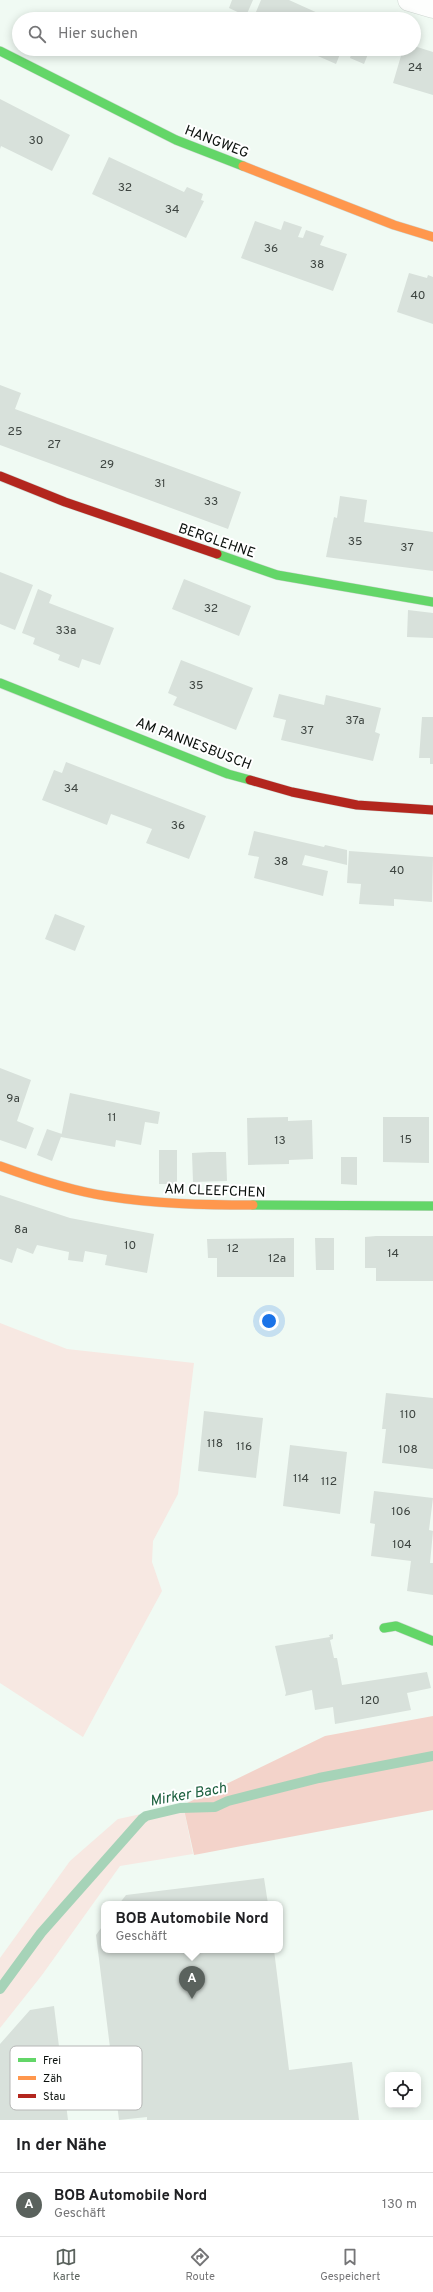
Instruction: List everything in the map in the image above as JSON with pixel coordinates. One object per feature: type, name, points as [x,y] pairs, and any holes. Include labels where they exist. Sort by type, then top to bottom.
[{"type":"street","points":[[409,0],[433,7]]},
{"type":"street","name":"HANGWEG","points":[[0,51],[176,140],[394,225],[433,237]]},
{"type":"street","name":"BERGLEHNE","points":[[0,476],[65,502],[277,575],[433,602]]},
{"type":"street","name":"AM PANNESBUSCH","points":[[0,683],[228,774],[292,792],[357,805],[433,810]]},
{"type":"street","name":"AM CLEEFCHEN","points":[[0,1166],[25,1175],[105,1196],[188,1205],[433,1206]]},
{"type":"street","points":[[384,1628],[396,1626],[433,1640]]},
{"type":"shaded area","points":[[0,1323],[67,1349],[194,1363],[178,1494],[153,1541],[152,1562],[162,1591],[83,1737],[0,1683]]},
{"type":"shaded area","points":[[433,1716],[433,1810],[194,1855],[183,1805],[325,1736]]},
{"type":"shaded area","points":[[183,1805],[193,1854],[120,1866],[42,1975],[0,2028],[0,1958],[70,1861],[118,1819]]},
{"type":"building","points":[[232,0],[253,0],[248,12],[238,12],[229,8]]},
{"type":"building","points":[[261,0],[289,0],[316,12],[256,12]]},
{"type":"building","points":[[421,48],[433,52],[433,95],[393,83],[401,56],[421,56]]},
{"type":"building","points":[[318,56],[339,56],[336,64]]},
{"type":"building","points":[[351,56],[367,56],[364,64],[350,58]]},
{"type":"building","points":[[0,99],[70,135],[52,171],[1,146],[0,149]]},
{"type":"building","points":[[109,157],[184,192],[187,187],[203,194],[201,200],[204,201],[186,238],[92,194]]},
{"type":"building","points":[[255,221],[281,230],[284,221],[302,227],[298,237],[303,238],[306,230],[324,236],[320,245],[347,254],[333,291],[241,258]]},
{"type":"building","points":[[409,273],[427,278],[428,275],[433,277],[433,324],[397,312]]},
{"type":"building","points":[[0,385],[21,393],[15,409],[241,492],[228,529],[0,445]]},
{"type":"building","points":[[340,496],[367,500],[364,522],[433,532],[433,571],[326,557],[334,517],[337,518]]},
{"type":"building","points":[[0,572],[33,585],[15,630],[0,624]]},
{"type":"building","points":[[184,579],[251,606],[239,636],[172,609]]},
{"type":"building","points":[[38,589],[52,595],[49,603],[114,628],[100,665],[82,659],[79,668],[58,660],[60,655],[33,644],[35,638],[22,633]]},
{"type":"building","points":[[408,610],[433,613],[433,638],[407,637]]},
{"type":"building","points":[[181,660],[253,688],[236,730],[173,705],[177,697],[168,693]]},
{"type":"building","points":[[279,694],[324,705],[326,695],[381,708],[375,732],[380,734],[373,761],[281,740],[286,720],[273,717]]},
{"type":"building","points":[[422,717],[433,717],[433,764],[430,764],[430,758],[419,758]]},
{"type":"building","points":[[66,762],[206,816],[189,859],[146,843],[152,829],[111,814],[107,825],[42,800],[54,770],[62,773]]},
{"type":"building","points":[[254,831],[324,847],[325,845],[347,850],[347,865],[305,855],[302,865],[328,871],[323,896],[254,878],[259,857],[248,855]]},
{"type":"building","points":[[349,851],[433,857],[432,902],[394,899],[394,906],[359,904],[361,884],[347,883]]},
{"type":"building","points":[[55,914],[85,926],[75,951],[45,939]]},
{"type":"building","points":[[0,1068],[31,1080],[17,1121],[34,1128],[26,1149],[0,1140]]},
{"type":"building","points":[[70,1093],[160,1112],[158,1124],[145,1122],[141,1145],[116,1140],[115,1147],[61,1137]]},
{"type":"building","points":[[288,1117],[288,1121],[312,1120],[313,1159],[289,1160],[289,1164],[248,1165],[247,1118]]},
{"type":"building","points":[[383,1117],[429,1117],[429,1163],[383,1162]]},
{"type":"building","points":[[47,1129],[62,1134],[52,1161],[37,1155]]},
{"type":"building","points":[[159,1150],[177,1150],[177,1184],[159,1184]]},
{"type":"building","points":[[226,1152],[227,1181],[193,1182],[192,1153]]},
{"type":"building","points":[[341,1157],[357,1157],[357,1185],[341,1184]]},
{"type":"building","points":[[0,1195],[70,1218],[154,1234],[147,1273],[105,1265],[107,1255],[85,1251],[83,1262],[68,1260],[69,1252],[37,1245],[33,1254],[17,1248],[12,1263],[0,1259]]},
{"type":"building","points":[[433,1236],[433,1281],[376,1281],[376,1268],[365,1268],[365,1237]]},
{"type":"building","points":[[294,1238],[294,1277],[217,1277],[217,1258],[208,1258],[207,1239]]},
{"type":"building","points":[[315,1238],[334,1238],[334,1270],[316,1270]]},
{"type":"building","points":[[386,1393],[433,1398],[433,1469],[382,1463],[386,1429],[382,1429]]},
{"type":"building","points":[[204,1411],[263,1418],[256,1478],[198,1471]]},
{"type":"building","points":[[290,1445],[347,1452],[340,1514],[283,1506]]},
{"type":"building","points":[[374,1491],[433,1498],[429,1530],[433,1531],[430,1563],[433,1563],[433,1595],[407,1591],[411,1561],[371,1556],[375,1524],[370,1523]]},
{"type":"building","points":[[333,1634],[333,1639],[330,1640],[334,1658],[337,1658],[342,1685],[427,1672],[431,1688],[407,1693],[411,1710],[335,1724],[333,1707],[315,1710],[312,1690],[285,1696],[286,1693],[275,1646],[330,1637],[329,1635]]},
{"type":"building","points":[[264,1878],[268,1901],[121,1901],[126,1895]]},
{"type":"building","points":[[101,1928],[101,1953],[274,1953],[289,2070],[352,2062],[359,2120],[147,2120],[147,2117],[119,2120],[118,2110],[142,2110],[142,2046],[110,2046],[96,1935]]},
{"type":"building","points":[[54,2006],[59,2046],[10,2046],[10,2110],[67,2110],[68,2120],[0,2120],[0,2044],[30,2010]]},
{"type":"waterway","name":"Mirker Bach","points":[[0,1989],[41,1933],[146,1816],[180,1808],[215,1807],[228,1801],[319,1778],[433,1756]]},
{"type":"traffic: fast","points":[[0,51],[176,140],[243,166]]},
{"type":"traffic: fast","points":[[217,554],[277,575],[433,602]]},
{"type":"traffic: fast","points":[[0,683],[228,774],[250,780]]},
{"type":"traffic: fast","points":[[253,1205],[433,1206]]},
{"type":"traffic: fast","points":[[384,1628],[396,1626],[433,1641]]},
{"type":"traffic: slow","points":[[243,166],[394,225],[433,237]]},
{"type":"traffic: slow","points":[[0,1166],[39,1179],[93,1194],[143,1201],[180,1204],[253,1205]]},
{"type":"traffic: jam","points":[[0,476],[65,502],[217,554]]},
{"type":"traffic: jam","points":[[250,780],[292,792],[357,805],[433,810]]},
{"type":"place","name":"BOB Automobile Nord","points":[[192,1999]]}]
